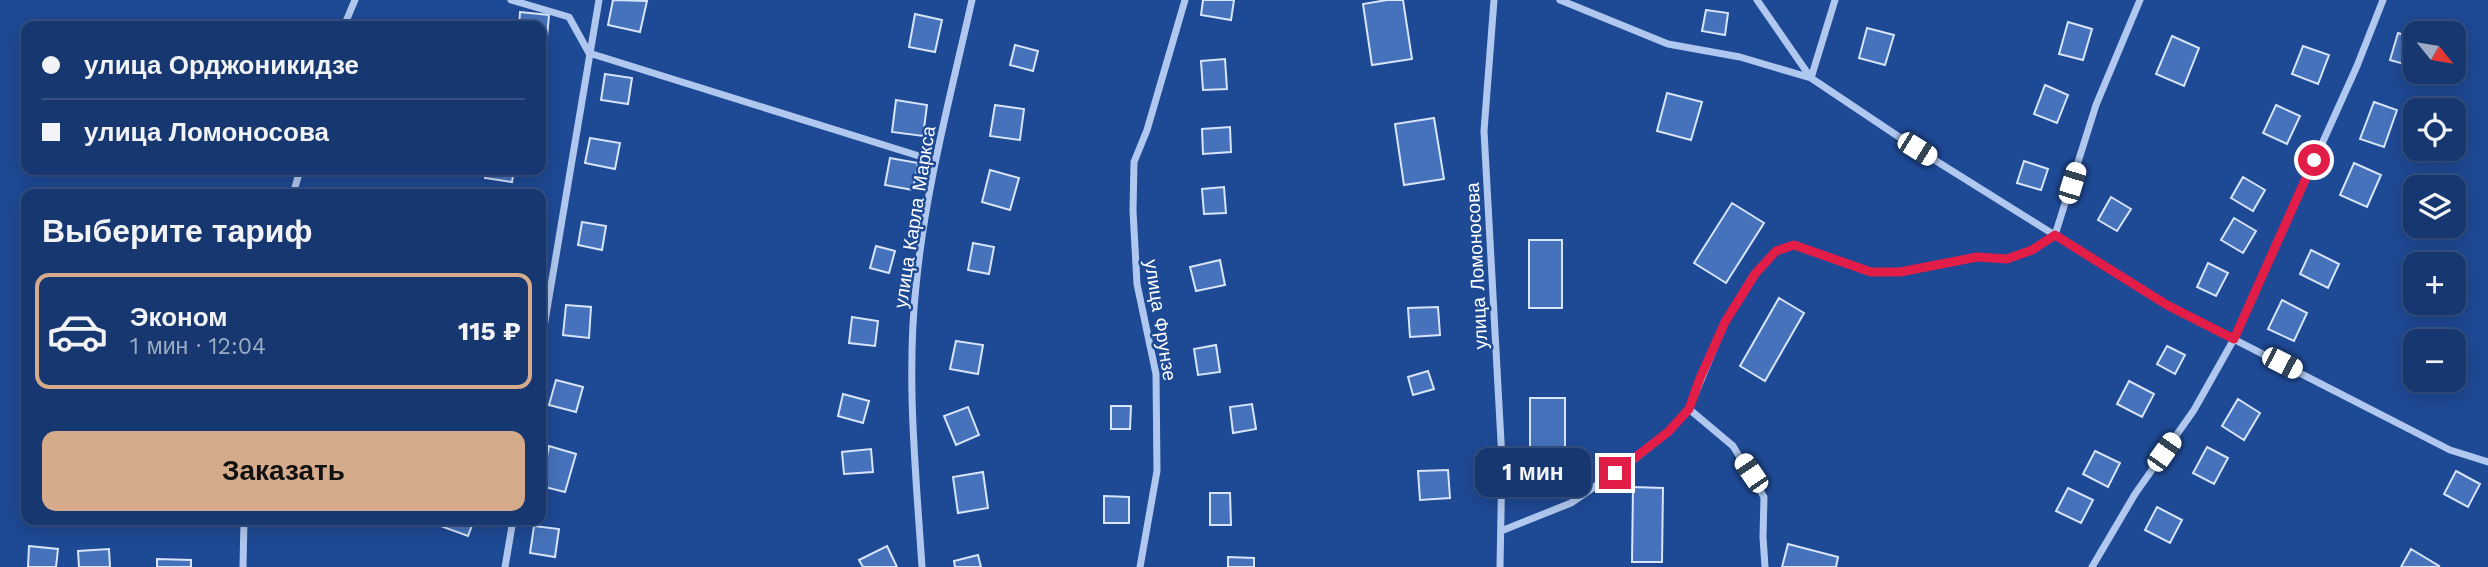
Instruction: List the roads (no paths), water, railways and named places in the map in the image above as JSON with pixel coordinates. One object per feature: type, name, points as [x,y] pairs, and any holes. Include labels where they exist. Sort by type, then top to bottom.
[{"type":"street","points":[[347,21],[355,0]]},
{"type":"street","points":[[511,0],[569,17],[589,53],[936,161]]},
{"type":"street","points":[[546,315],[599,0]]},
{"type":"street","name":"улица Карла Маркса","points":[[922,567],[912,374],[916,286],[936,161],[972,0]]},
{"type":"street","name":"улица Фрунзе","points":[[1140,567],[1157,471],[1156,374],[1137,284],[1133,211],[1134,162],[1147,130],[1185,0]]},
{"type":"street","name":"улица Ломоносова","points":[[1494,0],[1484,131],[1502,460],[1500,567]]},
{"type":"street","points":[[1560,0],[1668,44],[1740,57],[1811,78],[1917,149],[2167,305],[2450,450],[2488,462]]},
{"type":"street","points":[[1757,0],[1811,78]]},
{"type":"street","points":[[1811,78],[1835,0]]},
{"type":"street","points":[[1501,531],[1571,503],[1668,432],[1689,409],[1725,322],[1755,274],[1776,251],[1794,245],[1871,272],[1900,272],[1977,257],[2007,259],[2032,250],[2055,235],[2096,105],[2140,0]]},
{"type":"street","points":[[2092,567],[2135,494],[2194,410],[2234,339],[2357,65],[2383,0]]},
{"type":"street","points":[[1689,409],[1733,446],[1764,497],[1765,567]]},
{"type":"street","points":[[243,567],[244,525]]},
{"type":"street","points":[[505,567],[512,525]]}]
